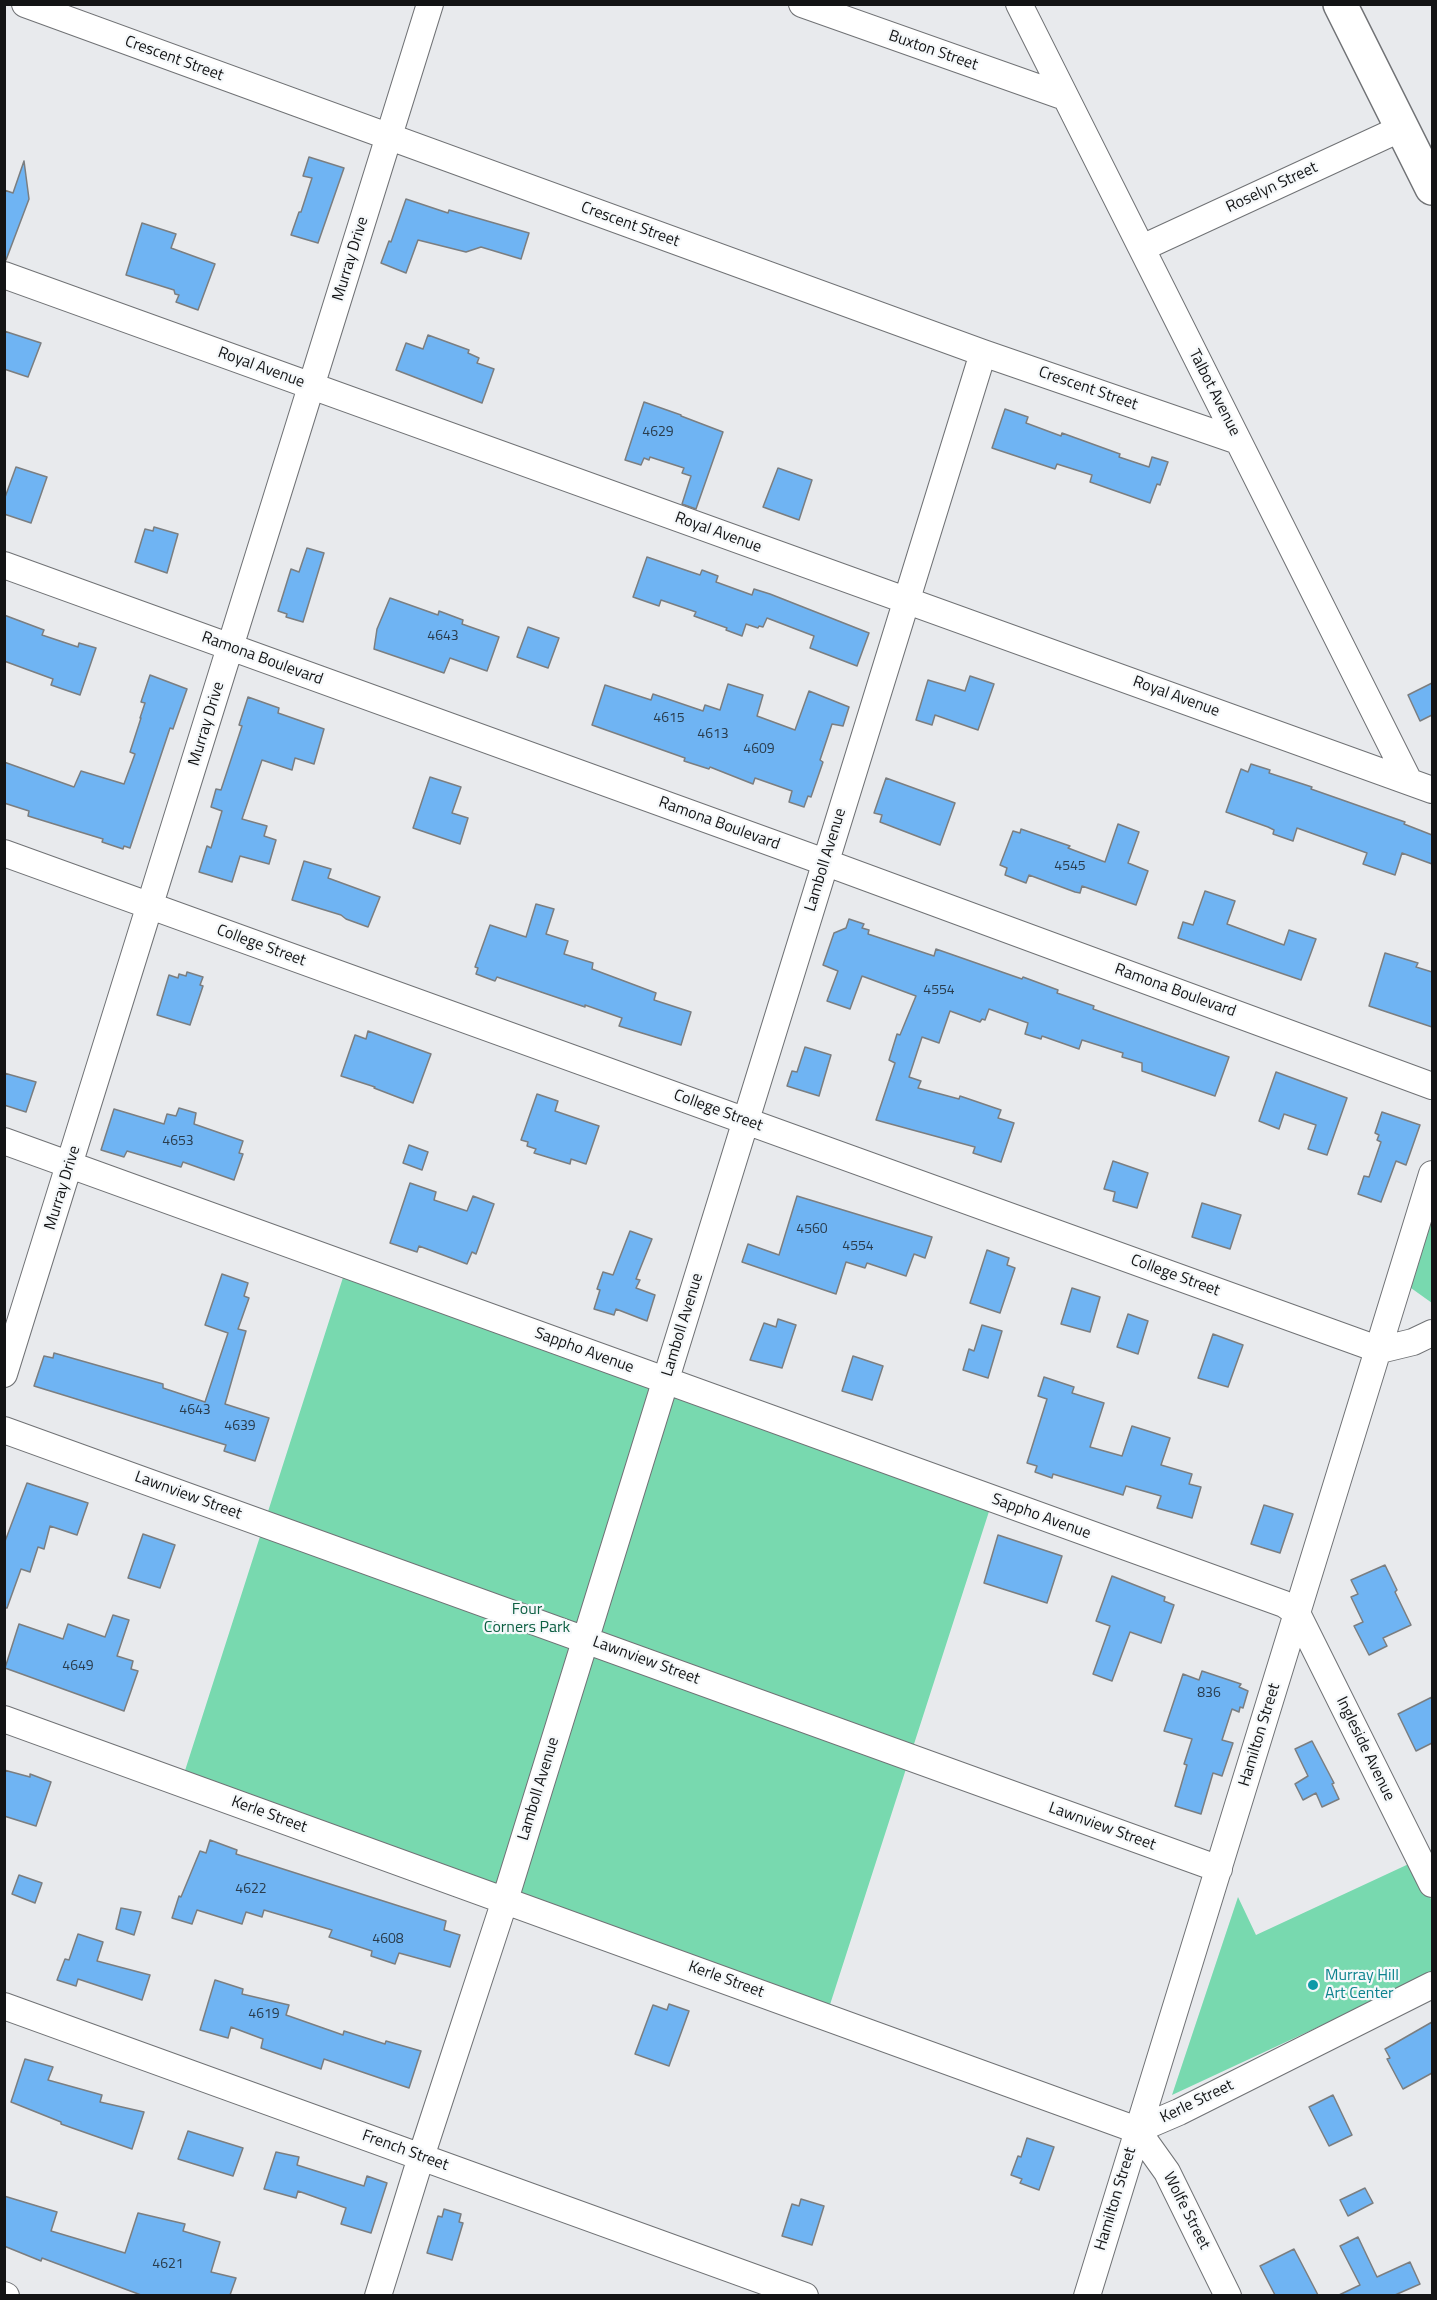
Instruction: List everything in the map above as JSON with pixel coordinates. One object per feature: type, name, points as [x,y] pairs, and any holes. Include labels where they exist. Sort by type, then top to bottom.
[{"type":"main road","points":[[1340,4],[1432,188]]},
{"type":"street","name":"Crescent Street","points":[[25,4],[983,353],[1238,441]]},
{"type":"street","name":"Murray Drive","points":[[4,1374],[430,4]]},
{"type":"street","name":"Buxton Street","points":[[802,4],[1065,97]]},
{"type":"street","name":"Talbot Avenue","points":[[1018,4],[1409,782]]},
{"type":"street","name":"Roselyn Street","points":[[1142,248],[1402,128]]},
{"type":"street","name":"Royal Avenue","points":[[4,274],[1432,790]]},
{"type":"street","name":"Lamboll Avenue","points":[[378,2295],[586,1640],[983,353]]},
{"type":"street","name":"Ramona Boulevard","points":[[4,565],[825,862],[1432,1086]]},
{"type":"street","name":"College Street","points":[[4,853],[1380,1350]]},
{"type":"street","name":"Sappho Avenue","points":[[4,1141],[1284,1604],[1298,1613]]},
{"type":"street","name":"Hamilton Street","points":[[1087,2295],[1380,1350],[1432,1174]]},
{"type":"street","points":[[1380,1350],[1413,1342],[1432,1333]]},
{"type":"street","name":"Lawnview Street","points":[[4,1430],[1219,1869]]},
{"type":"street","name":"Ingleside Avenue","points":[[1298,1613],[1432,1884]]},
{"type":"street","name":"Kerle Street","points":[[4,1719],[1137,2130],[1179,2112],[1432,1985]]},
{"type":"street","name":"French Street","points":[[4,2006],[805,2295]]},
{"type":"street","name":"Wolfe Street","points":[[1137,2130],[1167,2172],[1228,2295]]},
{"type":"green space","points":[[1432,1219],[1432,1303],[1411,1288]]},
{"type":"green space","name":"Four Corners Park","points":[[347,1265],[993,1499],[826,2017],[181,1783]]},
{"type":"green space","points":[[1413,1862],[1432,1901],[1432,1974],[1172,2095],[1238,1897],[1256,1935]]},
{"type":"building","points":[[309,157],[344,168],[318,243],[291,235],[312,178],[303,176]]},
{"type":"building","points":[[24,161],[29,199],[6,260],[4,260],[4,190],[13,193]]},
{"type":"building","points":[[406,199],[448,213],[449,210],[529,233],[521,259],[481,247],[466,252],[418,240],[406,273],[381,263]]},
{"type":"building","points":[[142,223],[176,234],[171,248],[215,264],[198,310],[176,302],[179,295],[175,294],[174,290],[126,275]]},
{"type":"building","points":[[4,331],[41,343],[28,377],[4,369]]},
{"type":"building","points":[[428,335],[469,350],[468,353],[479,358],[477,363],[494,369],[482,403],[396,370],[406,343],[423,349]]},
{"type":"building","points":[[644,402],[723,432],[696,509],[682,504],[691,476],[682,473],[684,468],[650,457],[649,460],[644,458],[641,465],[625,460]]},
{"type":"building","points":[[1005,409],[1028,417],[1026,423],[1061,436],[1062,433],[1149,467],[1152,457],[1168,462],[1160,485],[1157,484],[1150,503],[1090,482],[1092,475],[1057,464],[1055,469],[992,448]]},
{"type":"building","points":[[16,467],[47,477],[31,523],[4,514],[4,500]]},
{"type":"building","points":[[778,468],[812,480],[799,520],[763,507]]},
{"type":"building","points":[[154,527],[178,534],[167,573],[135,562],[145,529],[153,531]]},
{"type":"building","points":[[307,548],[324,553],[303,622],[286,617],[287,614],[278,611],[291,569],[299,572]]},
{"type":"building","points":[[647,557],[700,575],[702,570],[718,576],[716,582],[752,595],[754,589],[770,594],[869,633],[857,666],[810,648],[814,636],[767,618],[763,627],[758,628],[746,624],[742,636],[694,616],[696,612],[661,600],[659,606],[633,597]]},
{"type":"building","points":[[390,598],[438,615],[439,611],[463,620],[462,624],[499,637],[487,671],[450,658],[444,673],[374,649],[377,629]]},
{"type":"building","points":[[4,615],[44,630],[42,635],[78,647],[79,643],[96,648],[80,695],[51,685],[53,679],[4,661]]},
{"type":"building","points":[[528,627],[559,638],[548,668],[517,657]]},
{"type":"building","points":[[150,675],[187,689],[173,729],[170,728],[130,848],[124,846],[123,849],[102,842],[103,839],[28,816],[29,811],[4,803],[4,762],[74,787],[81,771],[124,784],[135,754],[130,752],[145,703],[141,702]]},
{"type":"building","points":[[970,676],[994,684],[978,730],[935,715],[932,725],[916,720],[928,680],[965,691]]},
{"type":"building","points":[[1432,683],[1432,715],[1420,721],[1408,695]]},
{"type":"building","points":[[728,684],[763,695],[757,716],[795,730],[809,691],[849,707],[843,726],[832,724],[820,760],[823,762],[811,797],[808,796],[804,807],[789,802],[792,791],[755,778],[753,784],[710,767],[709,769],[684,761],[685,758],[592,725],[605,685],[651,700],[653,694],[703,711],[705,705],[720,710]]},
{"type":"building","points":[[248,697],[279,708],[278,713],[324,729],[314,764],[295,758],[292,770],[262,760],[242,819],[267,826],[264,836],[276,840],[269,864],[240,856],[232,882],[199,872],[207,846],[211,848],[222,811],[211,807],[216,789],[221,790],[242,726],[239,725]]},
{"type":"building","points":[[1251,764],[1270,770],[1269,773],[1312,787],[1311,789],[1405,822],[1404,824],[1432,835],[1432,864],[1402,853],[1395,875],[1363,864],[1367,853],[1297,828],[1293,841],[1273,834],[1274,830],[1268,827],[1226,812],[1241,769],[1248,772]]},
{"type":"building","points":[[430,777],[461,787],[452,813],[468,818],[460,844],[413,828]]},
{"type":"building","points":[[886,778],[955,803],[940,845],[880,822],[882,815],[874,813]]},
{"type":"building","points":[[1118,824],[1139,832],[1128,863],[1148,871],[1136,905],[1082,886],[1080,893],[1075,892],[1029,875],[1026,883],[1005,875],[1007,868],[1000,865],[1013,831],[1020,833],[1021,829],[1070,846],[1068,848],[1105,862]]},
{"type":"building","points":[[304,861],[331,869],[328,878],[380,897],[368,927],[341,915],[292,900]]},
{"type":"building","points":[[1205,891],[1235,901],[1227,924],[1284,945],[1289,930],[1316,939],[1301,980],[1178,938],[1183,922],[1193,925]]},
{"type":"building","points":[[536,904],[554,909],[546,934],[568,941],[564,954],[593,963],[592,969],[656,993],[654,1000],[691,1012],[681,1045],[619,1026],[622,1018],[585,1005],[585,1007],[497,977],[495,981],[476,974],[478,968],[475,967],[490,925],[526,937]]},
{"type":"building","points":[[849,919],[864,924],[862,928],[869,930],[868,934],[934,956],[936,949],[1022,979],[1023,977],[1058,990],[1057,993],[1094,1006],[1093,1009],[1229,1057],[1215,1096],[1142,1071],[1142,1063],[1122,1057],[1123,1053],[1082,1040],[1079,1049],[1042,1036],[1041,1039],[1025,1034],[1028,1023],[989,1009],[985,1020],[982,1019],[980,1022],[950,1011],[939,1043],[922,1037],[909,1077],[921,1081],[918,1088],[959,1099],[960,1096],[1001,1110],[998,1118],[1014,1123],[1001,1162],[973,1153],[975,1147],[876,1120],[895,1063],[889,1060],[897,1034],[900,1035],[916,996],[862,976],[850,1009],[827,1001],[838,971],[823,965],[834,933],[846,928]]},
{"type":"building","points":[[1385,953],[1418,963],[1416,967],[1432,972],[1432,1027],[1369,1006]]},
{"type":"building","points":[[187,972],[203,977],[200,985],[203,986],[190,1025],[157,1015],[169,975],[178,978],[179,974],[186,976]]},
{"type":"building","points":[[368,1031],[431,1054],[413,1103],[341,1076],[355,1035],[366,1039]]},
{"type":"building","points":[[805,1047],[831,1055],[819,1096],[787,1086],[792,1071],[797,1072]]},
{"type":"building","points":[[1276,1072],[1347,1098],[1327,1155],[1308,1149],[1316,1125],[1284,1114],[1279,1129],[1259,1121]]},
{"type":"building","points":[[4,1073],[36,1082],[26,1112],[4,1105]]},
{"type":"building","points":[[537,1094],[558,1101],[555,1111],[599,1126],[586,1164],[571,1159],[570,1164],[534,1153],[536,1149],[527,1146],[528,1142],[521,1140]]},
{"type":"building","points":[[179,1108],[196,1113],[194,1124],[243,1141],[239,1153],[243,1154],[234,1180],[183,1162],[181,1167],[127,1151],[124,1157],[101,1150],[114,1109],[164,1124],[167,1114],[176,1116]]},
{"type":"building","points":[[1382,1112],[1420,1125],[1406,1165],[1396,1161],[1381,1202],[1358,1194],[1364,1176],[1369,1177],[1381,1142],[1377,1140],[1379,1135],[1375,1133]]},
{"type":"building","points":[[409,1145],[428,1152],[422,1170],[403,1163]]},
{"type":"building","points":[[1113,1161],[1148,1173],[1137,1208],[1113,1201],[1115,1192],[1104,1189]]},
{"type":"building","points":[[410,1183],[436,1192],[434,1200],[467,1211],[473,1196],[494,1204],[476,1254],[472,1252],[467,1264],[419,1246],[417,1252],[390,1243]]},
{"type":"building","points":[[797,1196],[932,1237],[925,1258],[914,1254],[906,1276],[867,1263],[865,1268],[846,1262],[836,1294],[742,1262],[748,1244],[779,1255]]},
{"type":"building","points":[[1202,1203],[1241,1215],[1230,1249],[1192,1237]]},
{"type":"building","points":[[630,1231],[652,1239],[636,1279],[640,1280],[636,1288],[655,1295],[647,1321],[616,1309],[614,1315],[594,1309],[600,1290],[597,1289],[603,1272],[613,1275]]},
{"type":"building","points":[[987,1250],[1009,1258],[1007,1265],[1015,1268],[1000,1313],[970,1303]]},
{"type":"building","points":[[222,1274],[248,1283],[244,1296],[249,1298],[238,1329],[246,1331],[225,1404],[269,1418],[255,1461],[224,1451],[226,1445],[34,1386],[44,1356],[53,1358],[54,1353],[163,1384],[163,1388],[205,1402],[228,1333],[205,1325]]},
{"type":"building","points":[[1072,1288],[1100,1297],[1090,1332],[1061,1324]]},
{"type":"building","points":[[1128,1314],[1148,1321],[1138,1354],[1117,1347]]},
{"type":"building","points":[[778,1319],[796,1325],[782,1368],[750,1360],[764,1323],[776,1327]]},
{"type":"building","points":[[982,1325],[1002,1331],[988,1378],[963,1370],[969,1349],[974,1351]]},
{"type":"building","points":[[1213,1334],[1243,1345],[1228,1387],[1198,1378]]},
{"type":"building","points":[[853,1356],[883,1366],[872,1400],[842,1391]]},
{"type":"building","points":[[1044,1377],[1074,1387],[1072,1393],[1104,1403],[1090,1447],[1122,1456],[1132,1426],[1170,1438],[1161,1465],[1192,1474],[1189,1484],[1201,1487],[1192,1518],[1157,1508],[1161,1496],[1126,1486],[1123,1495],[1053,1474],[1052,1478],[1035,1472],[1037,1466],[1027,1463],[1047,1399],[1038,1396]]},
{"type":"building","points":[[27,1483],[88,1503],[77,1535],[50,1526],[44,1549],[38,1547],[30,1572],[21,1569],[7,1608],[4,1608],[4,1544]]},
{"type":"building","points":[[1264,1505],[1293,1514],[1280,1553],[1251,1544]]},
{"type":"building","points":[[143,1534],[175,1545],[160,1588],[128,1578]]},
{"type":"building","points":[[998,1535],[1062,1556],[1047,1603],[984,1583]]},
{"type":"building","points":[[1385,1565],[1411,1625],[1383,1638],[1387,1646],[1369,1655],[1354,1626],[1363,1622],[1351,1597],[1358,1594],[1351,1580]]},
{"type":"building","points":[[1112,1576],[1165,1597],[1164,1601],[1174,1605],[1161,1643],[1130,1632],[1112,1681],[1093,1674],[1110,1626],[1096,1621]]},
{"type":"building","points":[[113,1615],[129,1620],[117,1656],[133,1661],[131,1669],[138,1671],[124,1711],[5,1668],[19,1624],[63,1639],[68,1624],[105,1637]]},
{"type":"building","points":[[1202,1671],[1241,1684],[1239,1687],[1248,1691],[1243,1708],[1240,1707],[1239,1712],[1232,1709],[1222,1740],[1233,1743],[1222,1776],[1213,1773],[1201,1814],[1175,1806],[1192,1739],[1164,1731],[1183,1674],[1199,1680]]},
{"type":"building","points":[[1432,1697],[1432,1743],[1416,1751],[1398,1714]]},
{"type":"building","points":[[1312,1741],[1334,1783],[1332,1784],[1339,1799],[1322,1807],[1316,1793],[1303,1800],[1295,1784],[1308,1776],[1295,1749]]},
{"type":"building","points":[[4,1770],[30,1777],[30,1774],[51,1782],[36,1826],[4,1816]]},
{"type":"building","points":[[210,1840],[237,1850],[236,1854],[446,1921],[444,1930],[460,1935],[450,1967],[399,1953],[395,1964],[371,1956],[372,1951],[329,1937],[332,1930],[264,1910],[262,1917],[246,1912],[242,1924],[197,1910],[192,1924],[172,1918],[179,1896],[181,1897],[200,1851],[206,1853]]},
{"type":"building","points":[[19,1875],[42,1883],[35,1903],[12,1894]]},
{"type":"building","points":[[121,1908],[141,1912],[134,1935],[116,1929]]},
{"type":"building","points":[[78,1934],[103,1942],[97,1961],[150,1975],[142,2000],[78,1979],[76,1986],[57,1980],[65,1959],[69,1960]]},
{"type":"building","points":[[215,1980],[243,1989],[242,1994],[289,2005],[286,2015],[343,2035],[344,2031],[385,2044],[386,2041],[421,2051],[409,2088],[324,2059],[321,2069],[261,2048],[263,2039],[231,2027],[228,2038],[200,2030]]},
{"type":"building","points":[[669,2004],[689,2011],[669,2066],[635,2054],[653,2005],[667,2010]]},
{"type":"building","points":[[1432,2022],[1432,2073],[1403,2089],[1387,2059],[1390,2058],[1385,2049]]},
{"type":"building","points":[[25,2059],[53,2067],[48,2080],[102,2095],[100,2102],[144,2112],[132,2149],[61,2124],[61,2122],[11,2102]]},
{"type":"building","points":[[1333,2095],[1352,2135],[1329,2146],[1309,2107]]},
{"type":"building","points":[[188,2131],[243,2148],[233,2176],[178,2159]]},
{"type":"building","points":[[1027,2138],[1054,2147],[1039,2190],[1020,2183],[1022,2179],[1011,2175],[1018,2156],[1021,2157]]},
{"type":"building","points":[[276,2152],[299,2157],[297,2165],[364,2186],[367,2176],[387,2183],[371,2233],[341,2224],[346,2208],[298,2191],[296,2198],[264,2189]]},
{"type":"building","points":[[1365,2188],[1373,2203],[1348,2216],[1340,2200]]},
{"type":"building","points":[[4,2196],[57,2212],[51,2231],[125,2253],[138,2213],[185,2224],[183,2231],[220,2242],[211,2272],[236,2278],[230,2295],[141,2295],[4,2246]]},
{"type":"building","points":[[801,2199],[824,2206],[812,2245],[782,2236],[792,2204],[799,2206]]},
{"type":"building","points":[[444,2209],[461,2214],[459,2222],[463,2223],[452,2260],[427,2253],[438,2216],[442,2217]]},
{"type":"building","points":[[1358,2237],[1377,2277],[1410,2262],[1420,2284],[1395,2295],[1339,2295],[1360,2285],[1340,2246]]},
{"type":"building","points":[[1294,2249],[1318,2295],[1275,2295],[1260,2266]]},
{"type":"place","name":"Murray Hill Art Center","points":[[1313,1985]]}]
